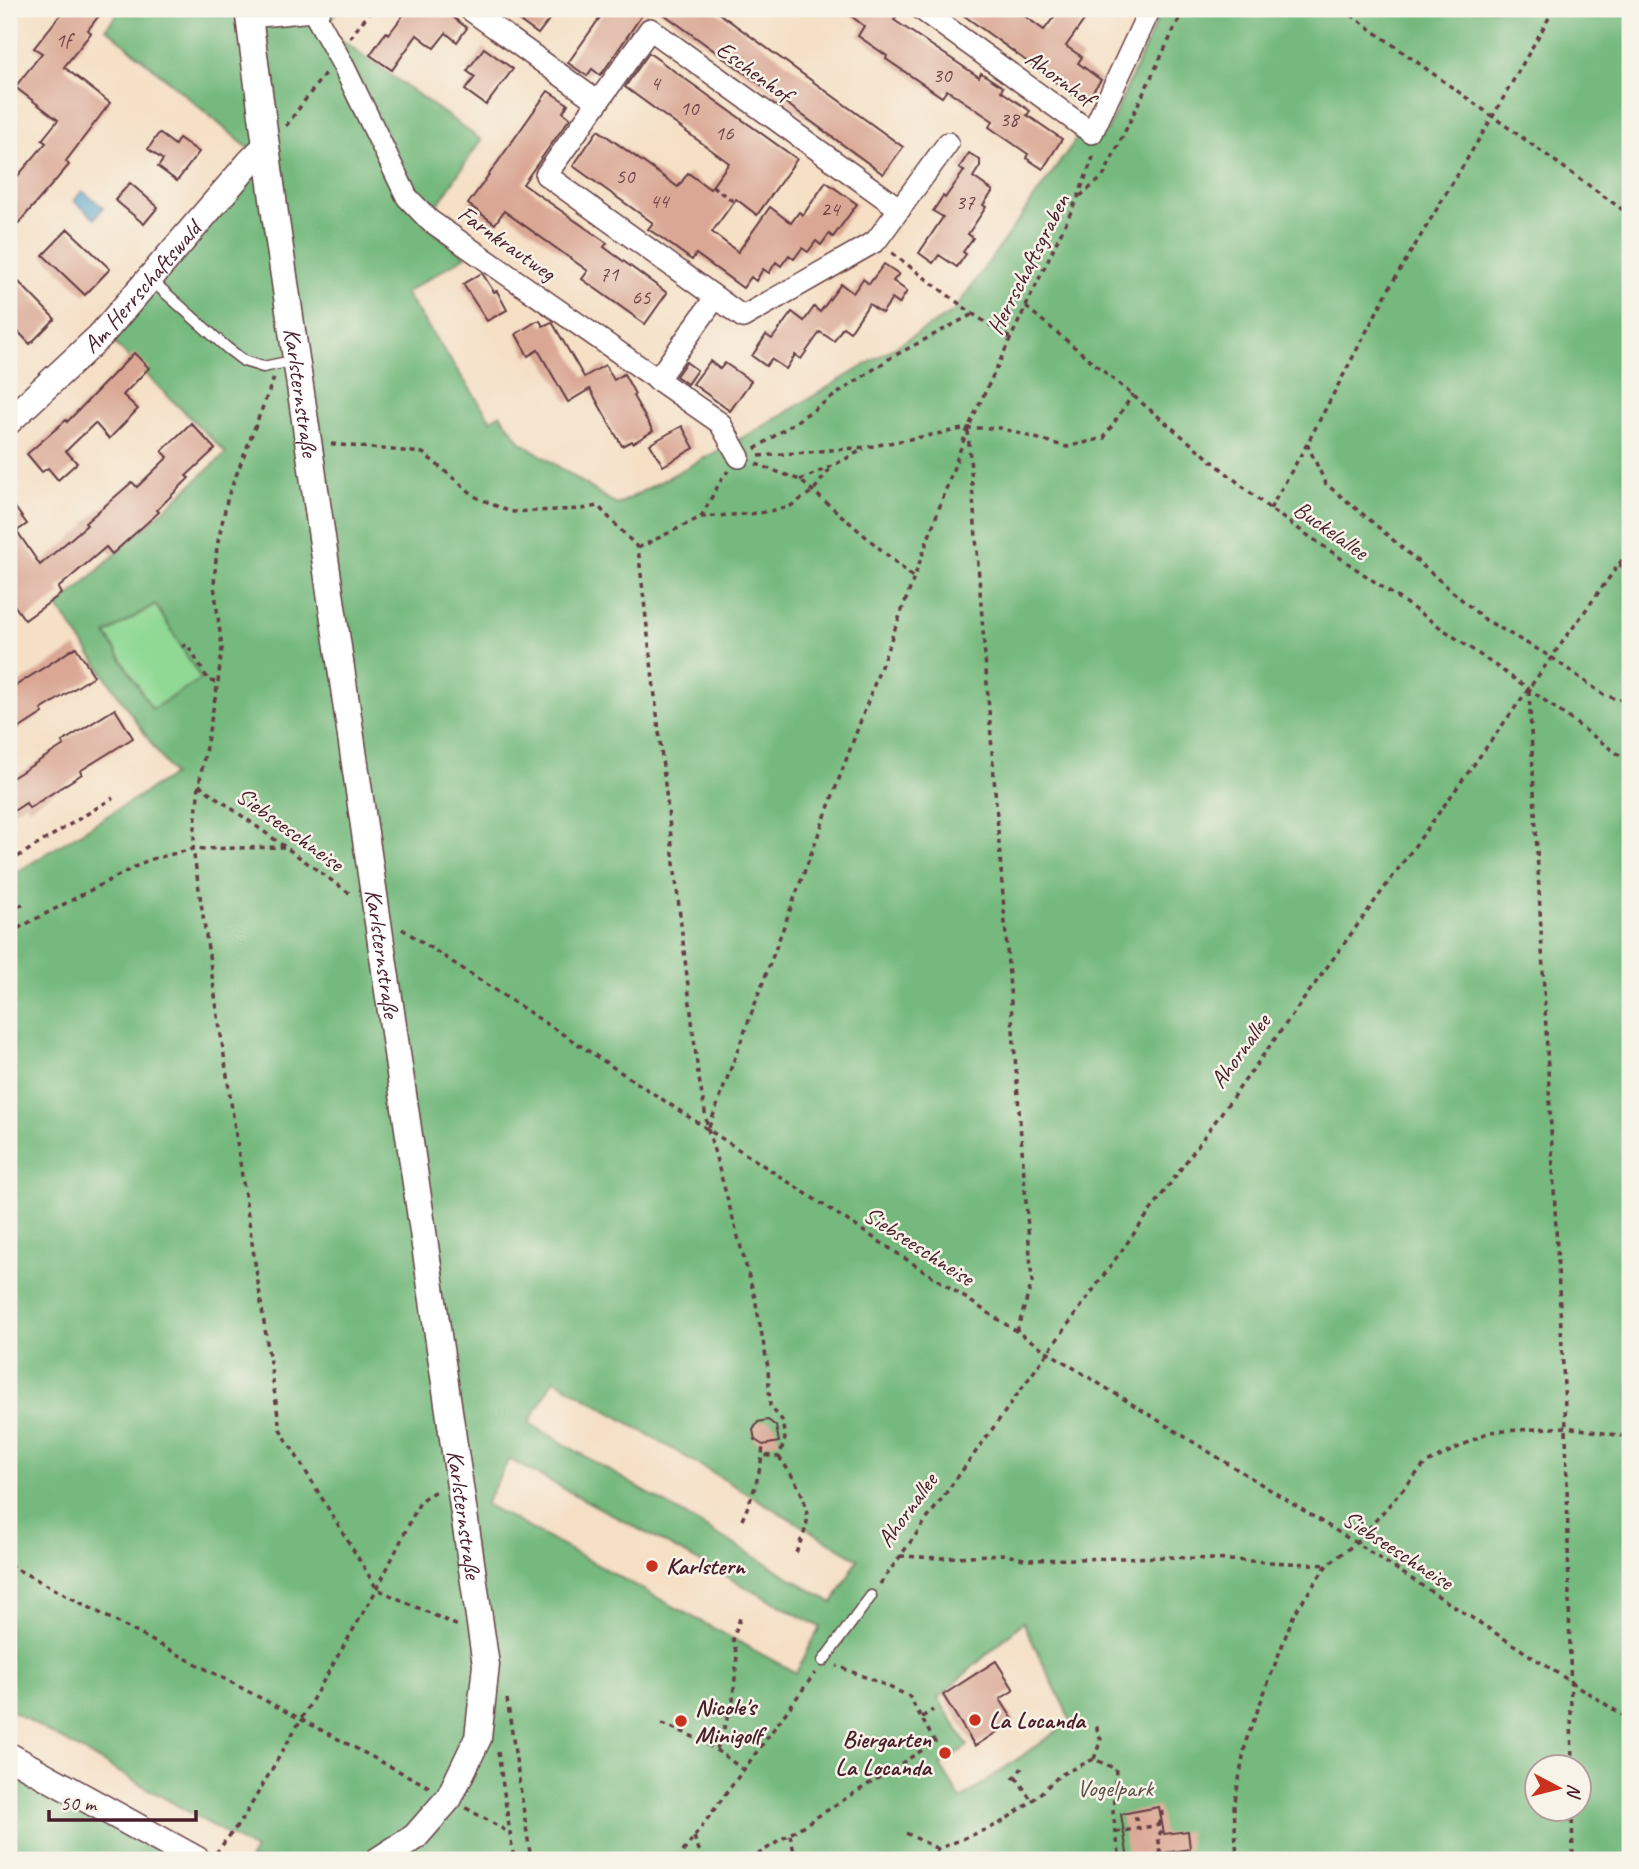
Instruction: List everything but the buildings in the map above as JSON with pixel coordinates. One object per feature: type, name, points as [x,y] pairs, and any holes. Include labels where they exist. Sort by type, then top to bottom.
[{"type":"street","points":[[469,9],[598,102]]},
{"type":"street","name":"Ahornhof","points":[[921,9],[1092,133],[1150,9]]},
{"type":"street","name":"Farnkrautweg","points":[[317,10],[407,197],[429,220],[720,423],[739,457]]},
{"type":"street","points":[[249,13],[317,10]]},
{"type":"street","name":"Karlsternstraße","points":[[249,13],[266,146],[288,362],[377,913],[486,1665],[478,1738],[449,1798],[415,1838],[379,1860]]},
{"type":"street","name":"Eschenhof","points":[[900,209],[650,29],[546,175],[743,317],[876,241],[900,209],[948,142]]},
{"type":"street","name":"Am Herrschaftswald","points":[[9,421],[100,336],[266,146]]},
{"type":"street","points":[[657,380],[715,298]]},
{"type":"street","points":[[9,1756],[197,1860]]},
{"type":"lane","points":[[150,279],[238,358],[263,367],[288,362]]},
{"type":"lane","points":[[823,1661],[871,1596]]},
{"type":"path","points":[[266,146],[283,131],[372,9]]},
{"type":"path","name":"Herrschaftsgraben","points":[[708,1129],[968,428],[1078,197],[1103,177],[1184,9]]},
{"type":"path","points":[[1343,9],[1630,215]]},
{"type":"path","points":[[1270,509],[1391,285],[1554,9]]},
{"type":"path","points":[[1078,197],[1095,150],[1092,133]]},
{"type":"path","points":[[712,186],[734,202]]},
{"type":"path","points":[[876,241],[973,314],[1010,338]]},
{"type":"path","name":"Buckelallee","points":[[1026,307],[1270,509],[1630,763]]},
{"type":"path","points":[[701,517],[720,480],[739,457],[766,443],[892,357],[973,314]]},
{"type":"path","points":[[288,362],[228,496],[217,546],[214,585],[222,638],[218,682],[199,786],[193,849],[280,1429],[377,1589],[483,1637]]},
{"type":"path","points":[[739,457],[868,447],[968,428],[1000,428],[1067,447],[1104,438],[1133,394]]},
{"type":"path","points":[[968,428],[1032,1282],[1017,1331]]},
{"type":"path","points":[[326,443],[423,453],[476,497],[510,512],[598,506],[638,548],[698,1073],[708,1129],[755,1298],[768,1368],[770,1406],[782,1420],[785,1438],[779,1457]]},
{"type":"path","points":[[1307,444],[1326,484],[1484,619],[1551,657],[1604,695],[1630,703]]},
{"type":"path","points":[[800,480],[868,447]]},
{"type":"path","points":[[739,457],[800,480],[914,578]]},
{"type":"path","points":[[638,548],[701,517],[760,513],[789,507],[813,491],[832,466]]},
{"type":"path","name":"Ahornallee","points":[[883,1578],[1630,548]]},
{"type":"path","points":[[1618,565],[1630,568]]},
{"type":"path","points":[[182,647],[187,644],[209,681],[218,682]]},
{"type":"path","points":[[1528,689],[1566,1427],[1572,1754]]},
{"type":"path","name":"Siebseeschneise","points":[[199,786],[377,913],[1048,1352],[1356,1543],[1630,1720]]},
{"type":"path","points":[[9,862],[113,798]]},
{"type":"path","points":[[9,933],[148,860],[193,849],[284,847]]},
{"type":"path","points":[[9,907],[16,908],[26,902]]},
{"type":"path","points":[[1237,1860],[1234,1807],[1246,1741],[1294,1614],[1327,1565],[1356,1543],[1425,1464],[1489,1432],[1566,1427],[1630,1437]]},
{"type":"path","points":[[742,1520],[754,1493],[763,1445]]},
{"type":"path","points":[[762,1455],[779,1457],[803,1499],[808,1522],[796,1553]]},
{"type":"path","points":[[211,1860],[244,1818],[377,1589],[421,1500],[444,1486],[459,1484]]},
{"type":"path","points":[[900,1556],[941,1558],[1002,1554],[1028,1560],[1170,1557],[1327,1565]]},
{"type":"path","points":[[9,1565],[510,1833],[514,1860]]},
{"type":"path","points":[[717,1749],[733,1701],[737,1655],[733,1640],[741,1615]]},
{"type":"path","points":[[677,1860],[823,1661]]},
{"type":"path","points":[[749,1860],[935,1742],[909,1696],[840,1667]]},
{"type":"path","points":[[922,1717],[933,1710]]},
{"type":"path","points":[[930,1860],[938,1849],[999,1824],[1032,1801],[1060,1775],[1094,1759],[1101,1739],[1096,1722]]},
{"type":"path","points":[[662,1724],[688,1732],[706,1742],[743,1769]]},
{"type":"path","points":[[1094,1759],[1116,1769],[1113,1812],[1120,1860]]},
{"type":"path","points":[[1022,1768],[1015,1778],[1032,1801]]},
{"type":"path","points":[[1158,1825],[1162,1815],[1159,1809]]},
{"type":"path","points":[[1133,1818],[1136,1818],[1138,1829]]},
{"type":"path","points":[[1572,1824],[1573,1860]]},
{"type":"path","points":[[1116,1832],[1158,1825]]},
{"type":"path","points":[[1158,1825],[1161,1832],[1158,1836],[1162,1860]]},
{"type":"path","points":[[906,1833],[938,1849]]},
{"type":"path","points":[[790,1835],[796,1860]]},
{"type":"path","points":[[694,1838],[702,1860]]},
{"type":"green space","name":"Vogelpark","points":[[121,9],[338,9],[325,28],[481,140],[424,225],[466,256],[405,293],[491,420],[500,414],[521,442],[617,505],[757,430],[953,312],[1082,131],[1107,132],[1162,9],[1630,9],[1630,1860],[249,1860],[255,1850],[9,1709],[9,877],[173,775],[58,607],[226,453],[112,341],[255,154],[106,28]],"holes":[[[155,604],[201,679],[152,709],[106,634]],[[554,1379],[858,1559],[833,1603],[529,1423]],[[509,1459],[820,1627],[796,1673],[485,1504]],[[1023,1622],[1071,1721],[961,1799],[940,1765],[968,1746],[938,1698]]]},
{"type":"green space","points":[[156,604],[201,679],[152,710],[106,634]]},
{"type":"green space","points":[[9,1756],[197,1860],[9,1860]]},
{"type":"water","points":[[82,191],[103,207],[95,218],[74,201]]},
{"type":"place","name":"Karlstern","points":[[652,1566]]},
{"type":"place","name":"La Locanda","points":[[975,1720]]},
{"type":"place","name":"Nicole's Minigolf","points":[[681,1721]]},
{"type":"place","name":"Biergarten La Locanda","points":[[945,1753]]}]
